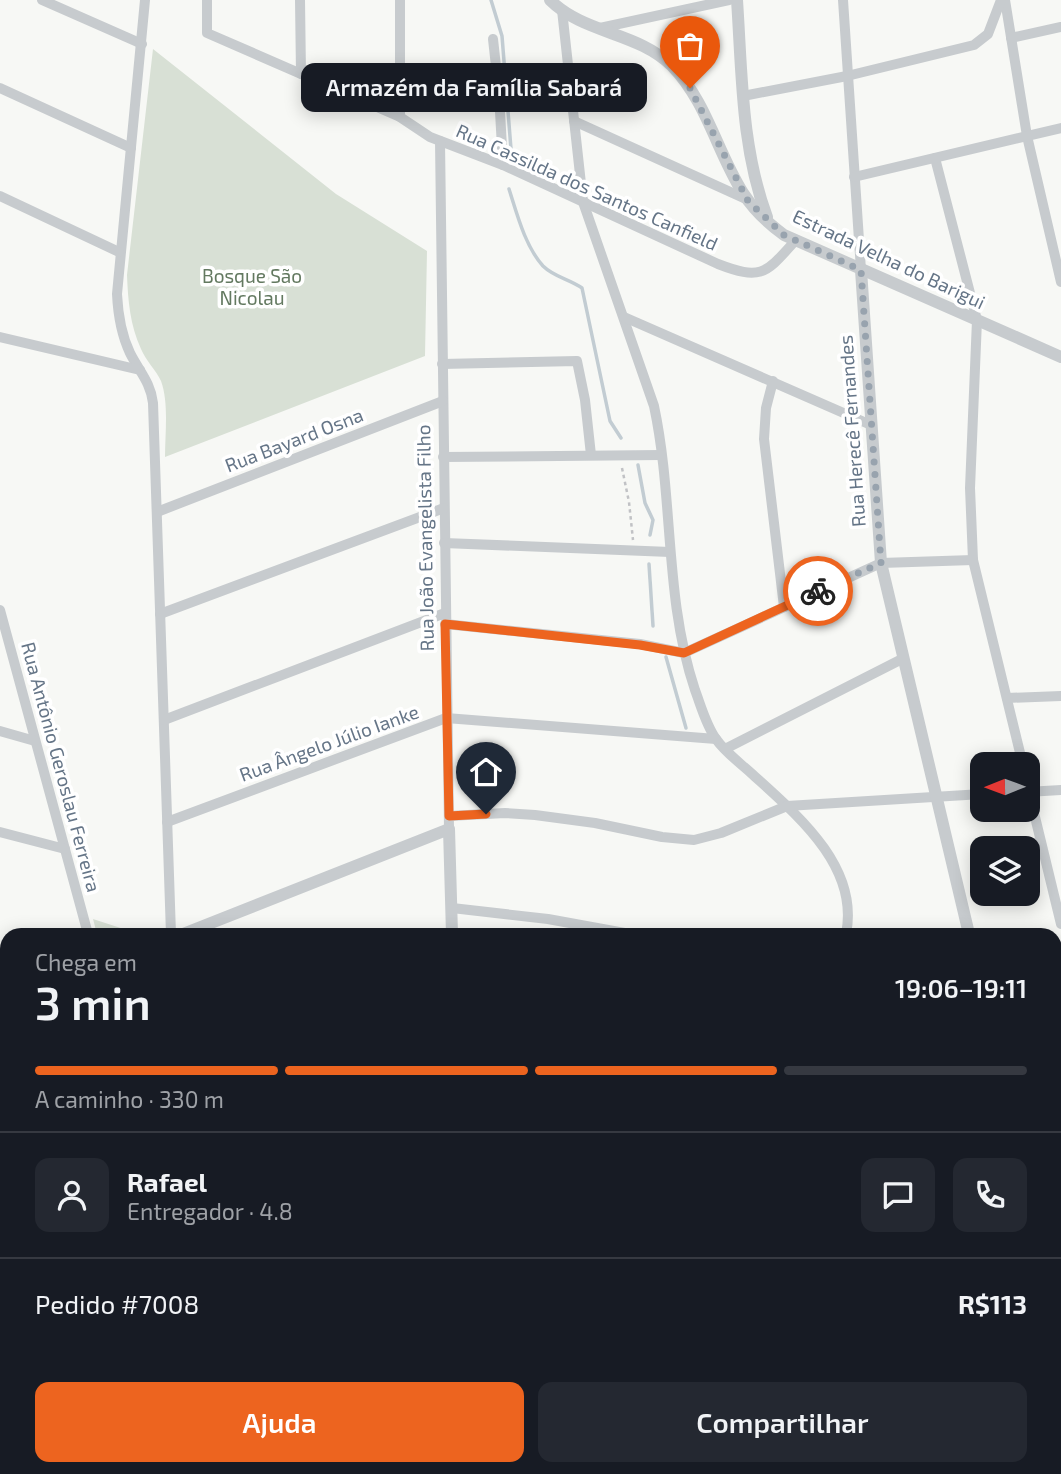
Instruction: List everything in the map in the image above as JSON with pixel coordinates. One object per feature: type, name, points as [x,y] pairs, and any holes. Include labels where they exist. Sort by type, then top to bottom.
[{"type":"street","points":[[42,0],[142,44]]},
{"type":"street","points":[[145,0],[119,252],[118,314],[127,345],[151,388],[152,395],[171,928]]},
{"type":"street","name":"Rua Cassilda dos Santos Canfield","points":[[207,0],[207,33],[400,117],[422,133],[503,165],[718,264],[746,273],[757,273],[766,270],[795,241]]},
{"type":"street","points":[[300,0],[301,74]]},
{"type":"street","points":[[400,0],[400,117]]},
{"type":"street","name":"Estrada Velha do Barigui","points":[[550,0],[562,10],[600,29],[646,47],[679,74],[709,121],[748,201],[769,222],[795,241],[1061,357]]},
{"type":"street","points":[[600,29],[729,0]]},
{"type":"street","points":[[737,0],[746,135],[752,173],[769,222]]},
{"type":"street","name":"Rua Herecê Fernandes","points":[[843,0],[881,563],[968,928]]},
{"type":"street","points":[[743,96],[847,76],[974,45],[988,34],[1003,0]]},
{"type":"street","points":[[1003,0],[1012,38],[1027,136],[1061,282]]},
{"type":"street","points":[[562,10],[583,202],[654,406],[662,455],[676,605],[684,653],[700,703],[716,740],[787,806],[811,832],[838,872],[848,910],[846,928]]},
{"type":"street","points":[[1012,38],[1061,27]]},
{"type":"street","points":[[493,39],[503,165]]},
{"type":"street","points":[[0,88],[131,148]]},
{"type":"street","points":[[574,121],[748,201]]},
{"type":"street","points":[[854,177],[1061,128]]},
{"type":"street","name":"Rua João Evangelista Filho","points":[[440,141],[446,718],[452,928]]},
{"type":"street","points":[[935,158],[977,320],[970,488],[973,560],[1020,752]]},
{"type":"street","points":[[0,196],[119,252]]},
{"type":"street","points":[[624,317],[870,425]]},
{"type":"street","points":[[0,337],[140,370]]},
{"type":"street","points":[[442,364],[577,361],[585,400],[591,455]]},
{"type":"street","points":[[774,382],[766,408],[764,439],[784,607]]},
{"type":"street","name":"Rua Bayard Osna","points":[[157,512],[443,401]]},
{"type":"street","points":[[443,457],[662,455]]},
{"type":"street","points":[[160,614],[444,508]]},
{"type":"street","points":[[444,543],[670,552]]},
{"type":"street","points":[[164,720],[445,619],[684,653],[881,563],[973,560]]},
{"type":"street","name":"Rua Antônio Geroslau Ferreira","points":[[0,610],[86,928]]},
{"type":"street","points":[[725,749],[904,658]]},
{"type":"street","points":[[1007,698],[1061,695]]},
{"type":"street","name":"Rua Ângelo Júlio Ianke","points":[[167,822],[446,718],[716,740]]},
{"type":"street","points":[[0,731],[35,741]]},
{"type":"street","points":[[1040,789],[1061,790]]},
{"type":"street","points":[[449,816],[505,813],[535,815],[694,840],[721,833],[787,806],[970,795]]},
{"type":"street","points":[[1038,822],[1056,886],[1061,924]]},
{"type":"street","points":[[198,928],[449,830]]},
{"type":"street","points":[[0,832],[65,849]]},
{"type":"street","points":[[452,908],[548,919],[597,928]]},
{"type":"path","points":[[619,455],[629,502],[633,551]]},
{"type":"green space","name":"Bosque São Nicolau","points":[[153,49],[336,194],[427,251],[425,356],[165,457],[166,408],[163,390],[161,381],[143,353],[134,331],[127,275]]},
{"type":"green space","points":[[93,919],[121,928],[95,928]]},
{"type":"waterway","points":[[491,0],[502,36],[511,149]]},
{"type":"waterway","points":[[509,189],[522,229],[537,258],[552,273],[582,288],[610,421],[621,438]]},
{"type":"waterway","points":[[638,465],[645,503],[653,520],[650,535]]},
{"type":"waterway","points":[[649,564],[653,626]]},
{"type":"waterway","points":[[666,657],[686,728]]},
{"type":"way so far","points":[[690,88],[748,201],[784,235],[861,270],[881,563],[818,591]]},
{"type":"place","name":"Armazém da Família Sabará","points":[[690,88]]},
{"type":"route","points":[[486,814],[449,816],[445,624],[640,645],[684,653],[818,591]]}]
